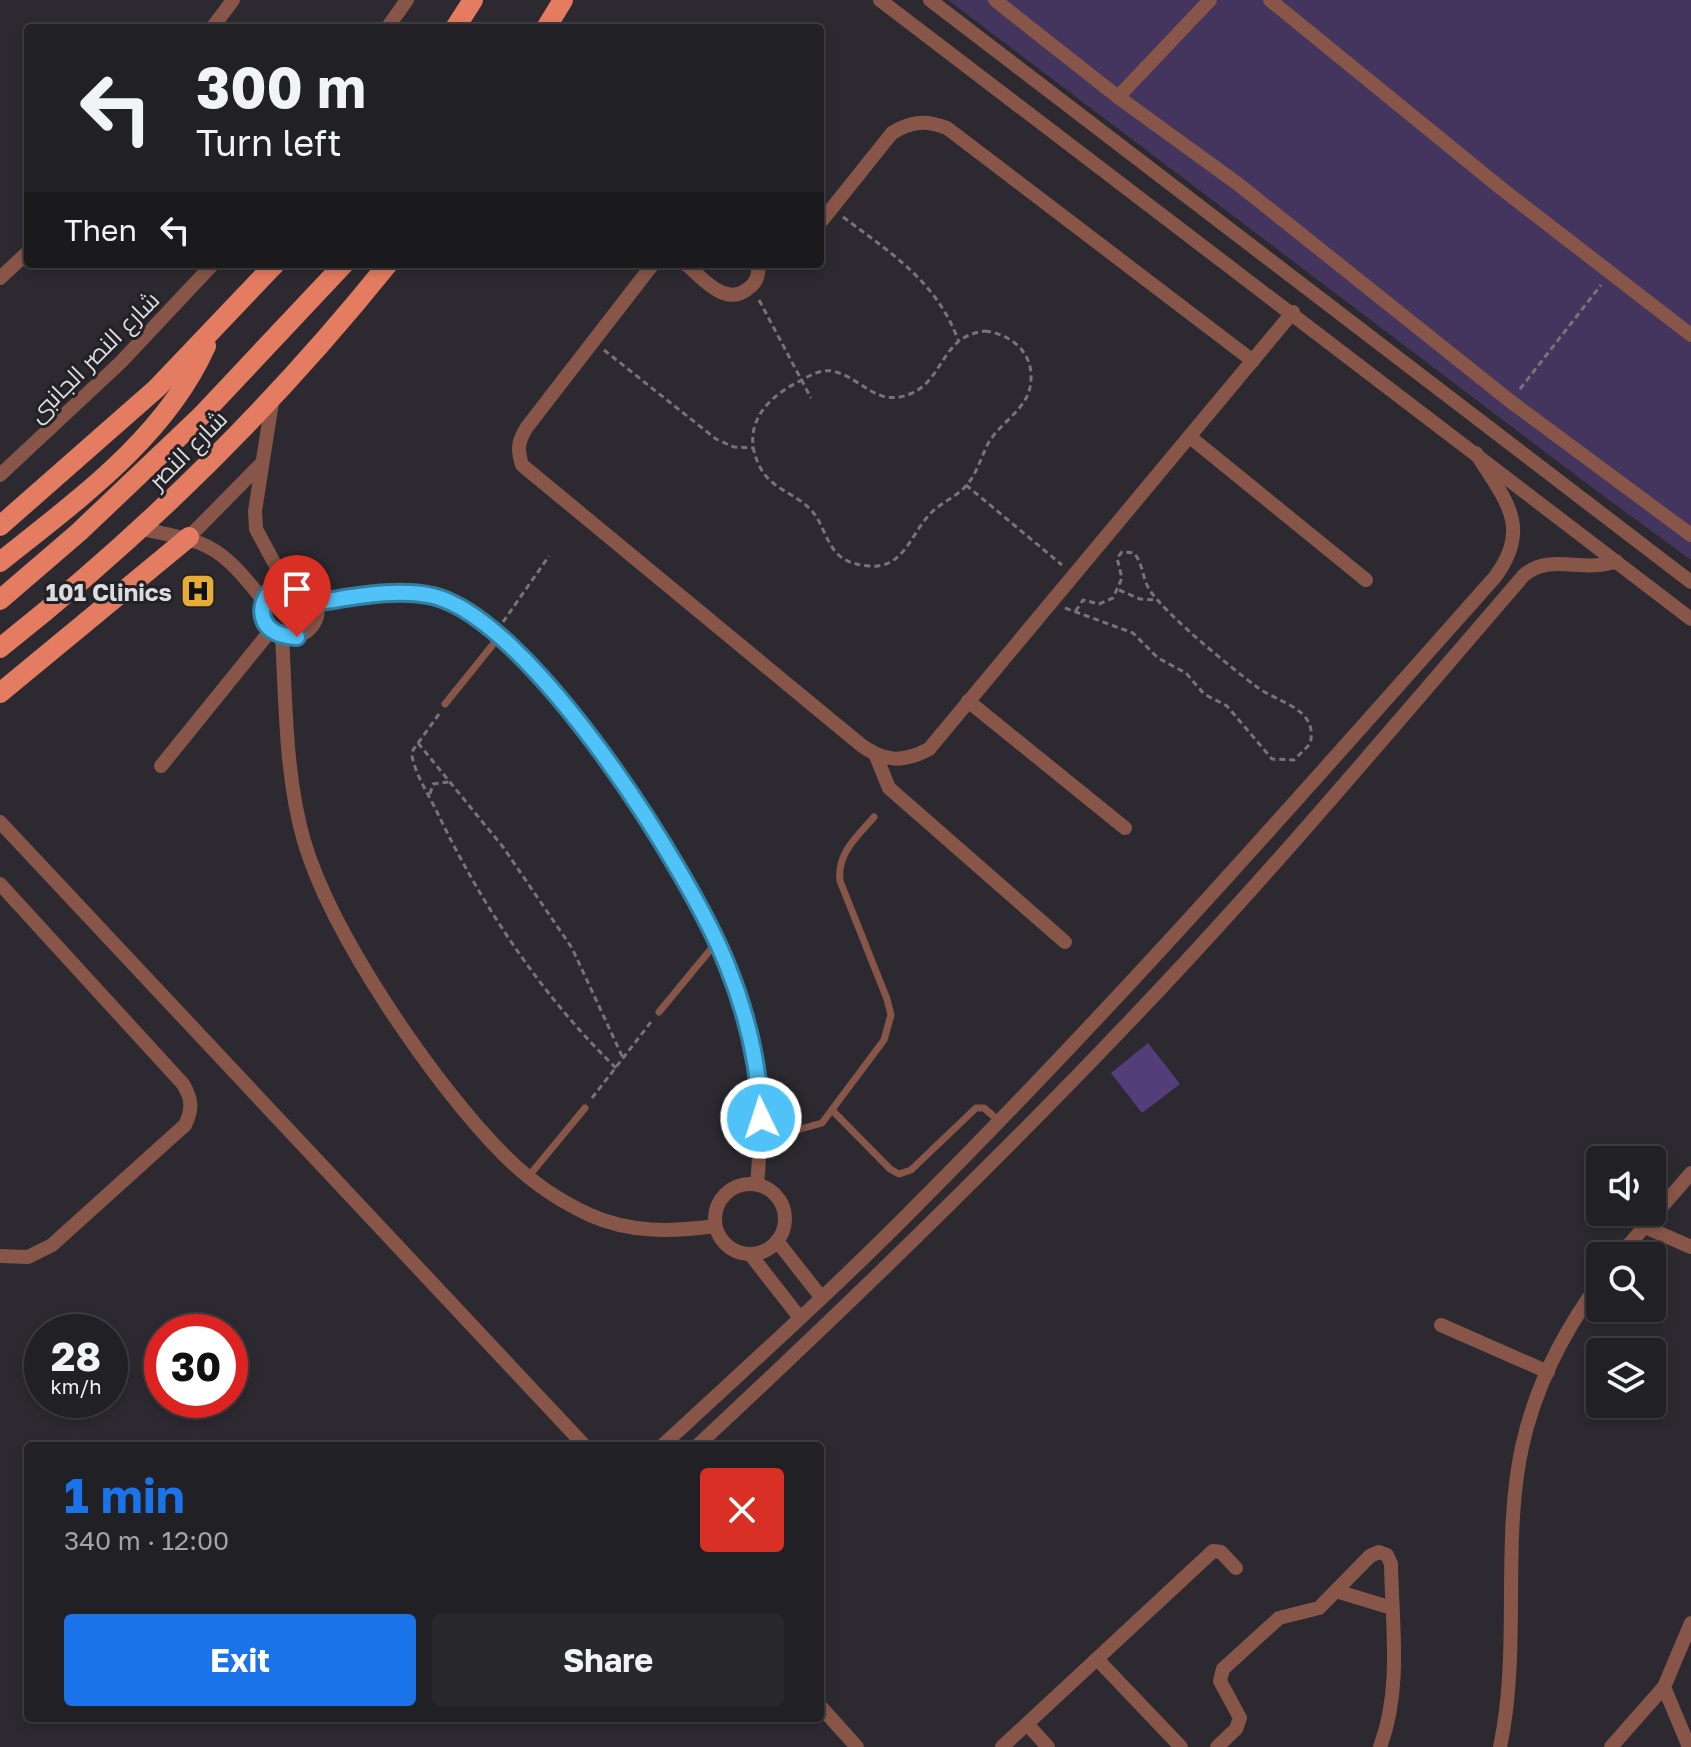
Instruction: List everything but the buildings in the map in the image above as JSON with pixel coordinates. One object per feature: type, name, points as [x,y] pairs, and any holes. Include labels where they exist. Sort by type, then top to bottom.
[{"type":"main road","points":[[458,24],[473,0]]},
{"type":"main road","points":[[548,24],[563,0]]},
{"type":"main road","points":[[0,526],[99,442],[213,332],[271,268]]},
{"type":"main road","points":[[0,600],[79,532],[201,416],[340,268]]},
{"type":"main road","name":"شارع النصر","points":[[0,648],[142,529],[194,481],[385,268]]},
{"type":"main road","points":[[0,562],[148,434],[180,394],[213,332]]},
{"type":"main road","points":[[0,693],[189,537]]},
{"type":"street","points":[[215,24],[233,0]]},
{"type":"street","points":[[390,24],[407,0]]},
{"type":"street","points":[[880,0],[1293,312],[1691,619]]},
{"type":"street","points":[[930,0],[1691,582]]},
{"type":"street","points":[[995,0],[1118,97],[1238,184],[1510,401],[1691,535]]},
{"type":"street","points":[[1118,97],[1210,0]]},
{"type":"street","points":[[1270,0],[1691,335]]},
{"type":"street","points":[[824,218],[892,133],[919,122],[947,128],[1253,361]]},
{"type":"street","points":[[0,278],[24,256]]},
{"type":"street","name":"شارع النصر الجانبى","points":[[0,475],[121,362],[209,268]]},
{"type":"street","points":[[650,268],[519,438],[517,452],[522,465],[876,756],[894,760],[912,758],[929,749],[1293,312]]},
{"type":"street","points":[[691,268],[721,293],[737,295],[752,286],[758,268]]},
{"type":"street","points":[[273,396],[262,463],[256,529],[284,581]]},
{"type":"street","points":[[1190,437],[1366,580]]},
{"type":"street","points":[[666,1442],[800,1318],[1001,1118],[1219,888],[1510,557],[1515,531],[1511,510],[1476,453]]},
{"type":"street","points":[[189,537],[262,463]]},
{"type":"street","points":[[142,529],[189,537],[209,544],[230,560],[263,600]]},
{"type":"street","points":[[701,1442],[844,1309],[1128,1023],[1338,793],[1524,575],[1545,563],[1589,568],[1616,561]]},
{"type":"street","points":[[276,633],[297,637],[310,630],[318,617],[319,602],[312,589],[299,581],[284,581],[271,588],[263,600],[262,612],[276,633],[294,799],[319,882],[358,954],[406,1030],[484,1133],[528,1177],[591,1216],[621,1225],[652,1231],[715,1226]]},
{"type":"street","points":[[319,602],[372,594],[433,596],[456,605],[498,633],[528,661],[616,776],[684,877],[717,941],[743,1010],[754,1053],[761,1140],[757,1184]]},
{"type":"street","points":[[161,766],[276,633]]},
{"type":"street","points":[[968,701],[1125,828]]},
{"type":"street","points":[[876,756],[889,788],[1065,942]]},
{"type":"street","points":[[0,822],[581,1442]]},
{"type":"street","points":[[0,884],[183,1084],[191,1097],[192,1111],[185,1125],[52,1245],[28,1257],[0,1256]]},
{"type":"street","points":[[1001,1118],[1021,1131]]},
{"type":"street","points":[[1666,1204],[1688,1182]]},
{"type":"street","points":[[757,1184],[775,1194],[785,1212],[782,1232],[777,1241],[769,1248],[750,1254],[732,1249],[715,1226],[716,1209],[725,1193],[740,1185],[757,1184]]},
{"type":"street","points":[[1630,1242],[1643,1226],[1691,1247]]},
{"type":"street","points":[[777,1241],[821,1297]]},
{"type":"street","points":[[750,1254],[800,1318]]},
{"type":"street","points":[[1500,1747],[1512,1636],[1513,1529],[1522,1449],[1536,1398],[1565,1334],[1586,1303]]},
{"type":"street","points":[[1441,1325],[1548,1372]]},
{"type":"street","points":[[1002,1747],[1213,1551],[1221,1552],[1236,1568]]},
{"type":"street","points":[[1223,1745],[1236,1729],[1240,1718],[1220,1681],[1223,1669],[1279,1618],[1291,1612],[1312,1612],[1370,1556],[1383,1553],[1391,1564],[1394,1678],[1392,1705],[1380,1747]]},
{"type":"street","points":[[1336,1591],[1392,1608]]},
{"type":"street","points":[[1611,1747],[1664,1687],[1691,1623]]},
{"type":"street","points":[[1097,1659],[1181,1747]]},
{"type":"street","points":[[1664,1687],[1689,1747]]},
{"type":"street","points":[[824,1710],[857,1747]]},
{"type":"street","points":[[1027,1724],[1048,1747]]},
{"type":"lane","points":[[445,704],[498,633]]},
{"type":"lane","points":[[761,1140],[812,1128],[832,1110],[884,1040],[890,1027],[887,999],[840,881],[838,868],[841,856],[874,817]]},
{"type":"lane","points":[[659,1012],[717,941]]},
{"type":"lane","points":[[528,1177],[585,1108]]},
{"type":"lane","points":[[832,1110],[890,1169],[899,1174],[911,1170],[976,1108],[984,1108],[1001,1118]]},
{"type":"path","points":[[832,208],[920,277],[940,302],[958,340]]},
{"type":"path","points":[[1510,401],[1611,273]]},
{"type":"path","points":[[752,286],[811,398]]},
{"type":"path","points":[[985,331],[1006,336],[1023,351],[1031,377],[1025,402],[991,439],[966,485],[934,509],[897,559],[879,567],[857,565],[832,548],[811,510],[766,476],[754,448],[758,419],[767,401],[802,379],[818,372],[833,371],[872,394],[899,397],[927,383],[958,340],[985,331]]},
{"type":"path","points":[[592,340],[716,439],[734,447],[754,448]]},
{"type":"path","points":[[966,485],[1074,575]]},
{"type":"path","points":[[1050,603],[1075,612],[1125,628],[1158,658],[1182,670],[1204,694],[1227,706],[1272,759],[1287,762],[1300,756],[1312,737],[1308,720],[1302,713],[1253,685],[1157,600],[1144,580],[1140,561],[1130,551],[1122,552],[1117,558],[1122,578],[1113,598],[1099,604],[1083,600],[1075,612]]},
{"type":"path","points":[[498,633],[549,556]]},
{"type":"path","points":[[1119,590],[1140,599],[1157,600]]},
{"type":"path","points":[[445,704],[413,750],[413,763],[456,852],[505,933],[582,1035],[616,1068]]},
{"type":"path","points":[[418,743],[503,847],[572,948],[623,1058]]},
{"type":"path","points":[[430,798],[433,784],[447,781],[453,785]]},
{"type":"path","points":[[585,1108],[659,1012]]},
{"type":"shaded area","points":[[948,0],[1691,0],[1691,560],[1590,486]]},
{"type":"place","name":"101 Clinics","points":[[198,591]]},
{"type":"route","points":[[297,637],[282,636],[271,630],[262,612],[263,600],[271,588],[284,581],[299,581],[312,589],[319,602],[372,594],[433,596],[456,605],[501,635],[528,661],[577,720],[624,787],[684,877],[707,920],[743,1010],[754,1053],[761,1118]]}]
